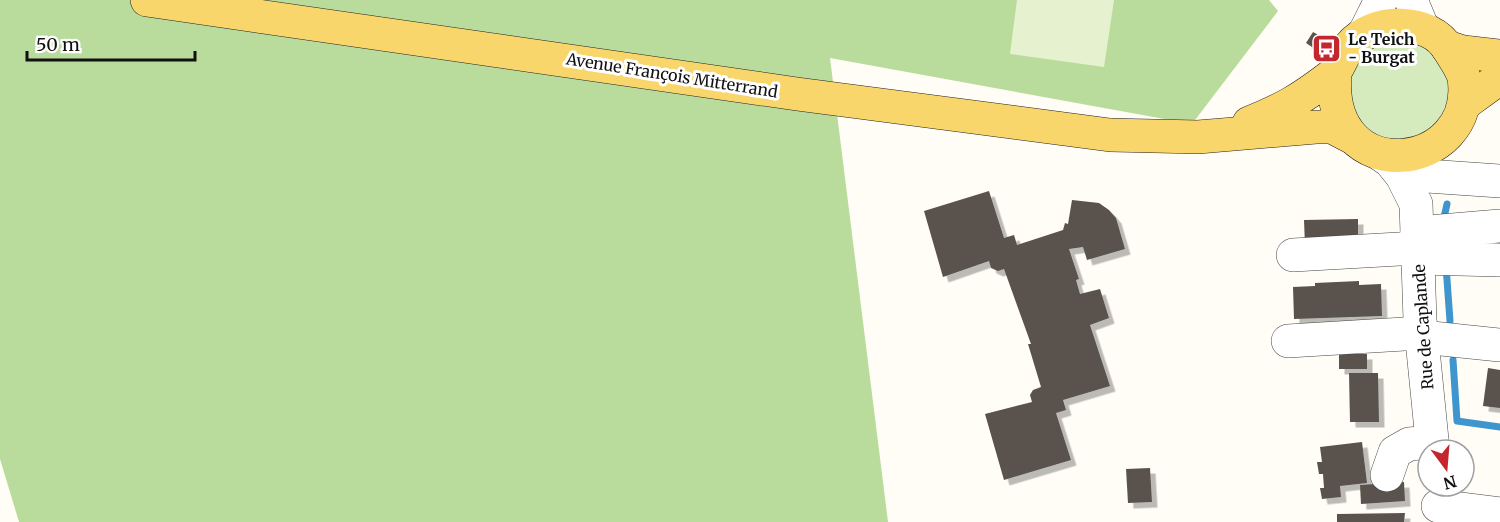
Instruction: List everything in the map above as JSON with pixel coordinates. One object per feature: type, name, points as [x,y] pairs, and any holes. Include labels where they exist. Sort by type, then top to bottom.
[{"type":"main road","name":"Avenue François Mitterrand","points":[[147,0],[833,99],[1110,135],[1198,138],[1316,126],[1332,127],[1366,146]]},
{"type":"main road","points":[[1421,211],[1405,156],[1366,146],[1339,119],[1333,97],[1335,73],[1351,44],[1364,34],[1393,24],[1427,25],[1463,52],[1500,57]]},
{"type":"main road","points":[[1421,211],[1464,104],[1464,76],[1427,25]]},
{"type":"main road","name":"Avenue François Mitterrand","points":[[1198,138],[1250,123],[1296,103],[1335,73]]},
{"type":"main road","points":[[1464,104],[1500,78]]},
{"type":"street","points":[[1364,34],[1380,0]]},
{"type":"street","name":"Rue de Caplande","points":[[1366,146],[1402,176],[1421,211],[1422,335],[1432,438]]},
{"type":"street","points":[[1293,255],[1500,181]]},
{"type":"street","points":[[1421,211],[1500,226]]},
{"type":"street","points":[[1421,211],[1500,260]]},
{"type":"street","points":[[1288,341],[1422,335],[1500,345]]},
{"type":"street","points":[[1387,475],[1395,452],[1409,444],[1416,445]]},
{"type":"street","points":[[1438,505],[1500,514]]},
{"type":"green space","points":[[0,0],[1269,0],[1278,11],[1192,124],[830,58],[888,522],[19,522],[0,459]]},
{"type":"green space","points":[[1017,0],[1114,0],[1104,67],[1010,54]]},
{"type":"green space","points":[[1399,41],[1418,45],[1434,55],[1444,71],[1448,90],[1444,109],[1434,125],[1418,135],[1399,139],[1380,135],[1364,125],[1354,109],[1350,90],[1354,71],[1364,55],[1380,45]]},
{"type":"building","points":[[1313,32],[1322,37],[1315,49],[1306,43]]},
{"type":"building","points":[[989,191],[1004,238],[1014,235],[1017,245],[1063,230],[1065,223],[1068,224],[1072,200],[1099,203],[1109,210],[1116,218],[1125,249],[1087,260],[1083,247],[1069,249],[1079,279],[1076,280],[1080,294],[1100,289],[1109,318],[1090,325],[1110,386],[1063,400],[1066,410],[1056,413],[1071,460],[1004,480],[985,414],[1032,402],[1030,395],[1033,390],[1041,387],[1028,344],[1031,344],[1004,269],[998,271],[991,268],[989,261],[943,277],[924,211]]},
{"type":"building","points":[[1358,219],[1358,245],[1305,246],[1304,220]]},
{"type":"building","points":[[1359,281],[1359,285],[1381,284],[1382,316],[1294,319],[1293,287],[1315,286],[1315,283]]},
{"type":"building","points":[[1339,354],[1367,354],[1367,369],[1339,369]]},
{"type":"building","points":[[1488,368],[1500,370],[1500,408],[1483,406]]},
{"type":"building","points":[[1349,373],[1378,373],[1379,422],[1350,422]]},
{"type":"building","points":[[1362,442],[1367,483],[1340,486],[1341,497],[1322,499],[1320,488],[1324,488],[1323,474],[1319,474],[1317,462],[1322,462],[1320,447]]},
{"type":"building","points":[[1150,468],[1152,502],[1128,503],[1126,469]]},
{"type":"building","points":[[1404,482],[1405,501],[1361,504],[1360,485]]},
{"type":"building","points":[[1405,513],[1404,522],[1337,522],[1337,514]]},
{"type":"waterway","points":[[1443,222],[1447,204]]},
{"type":"waterway","points":[[1446,266],[1450,321]]},
{"type":"waterway","points":[[1453,360],[1457,421],[1500,427]]},
{"type":"place","name":"Le Teich - Burgat","points":[[1327,48]]}]
